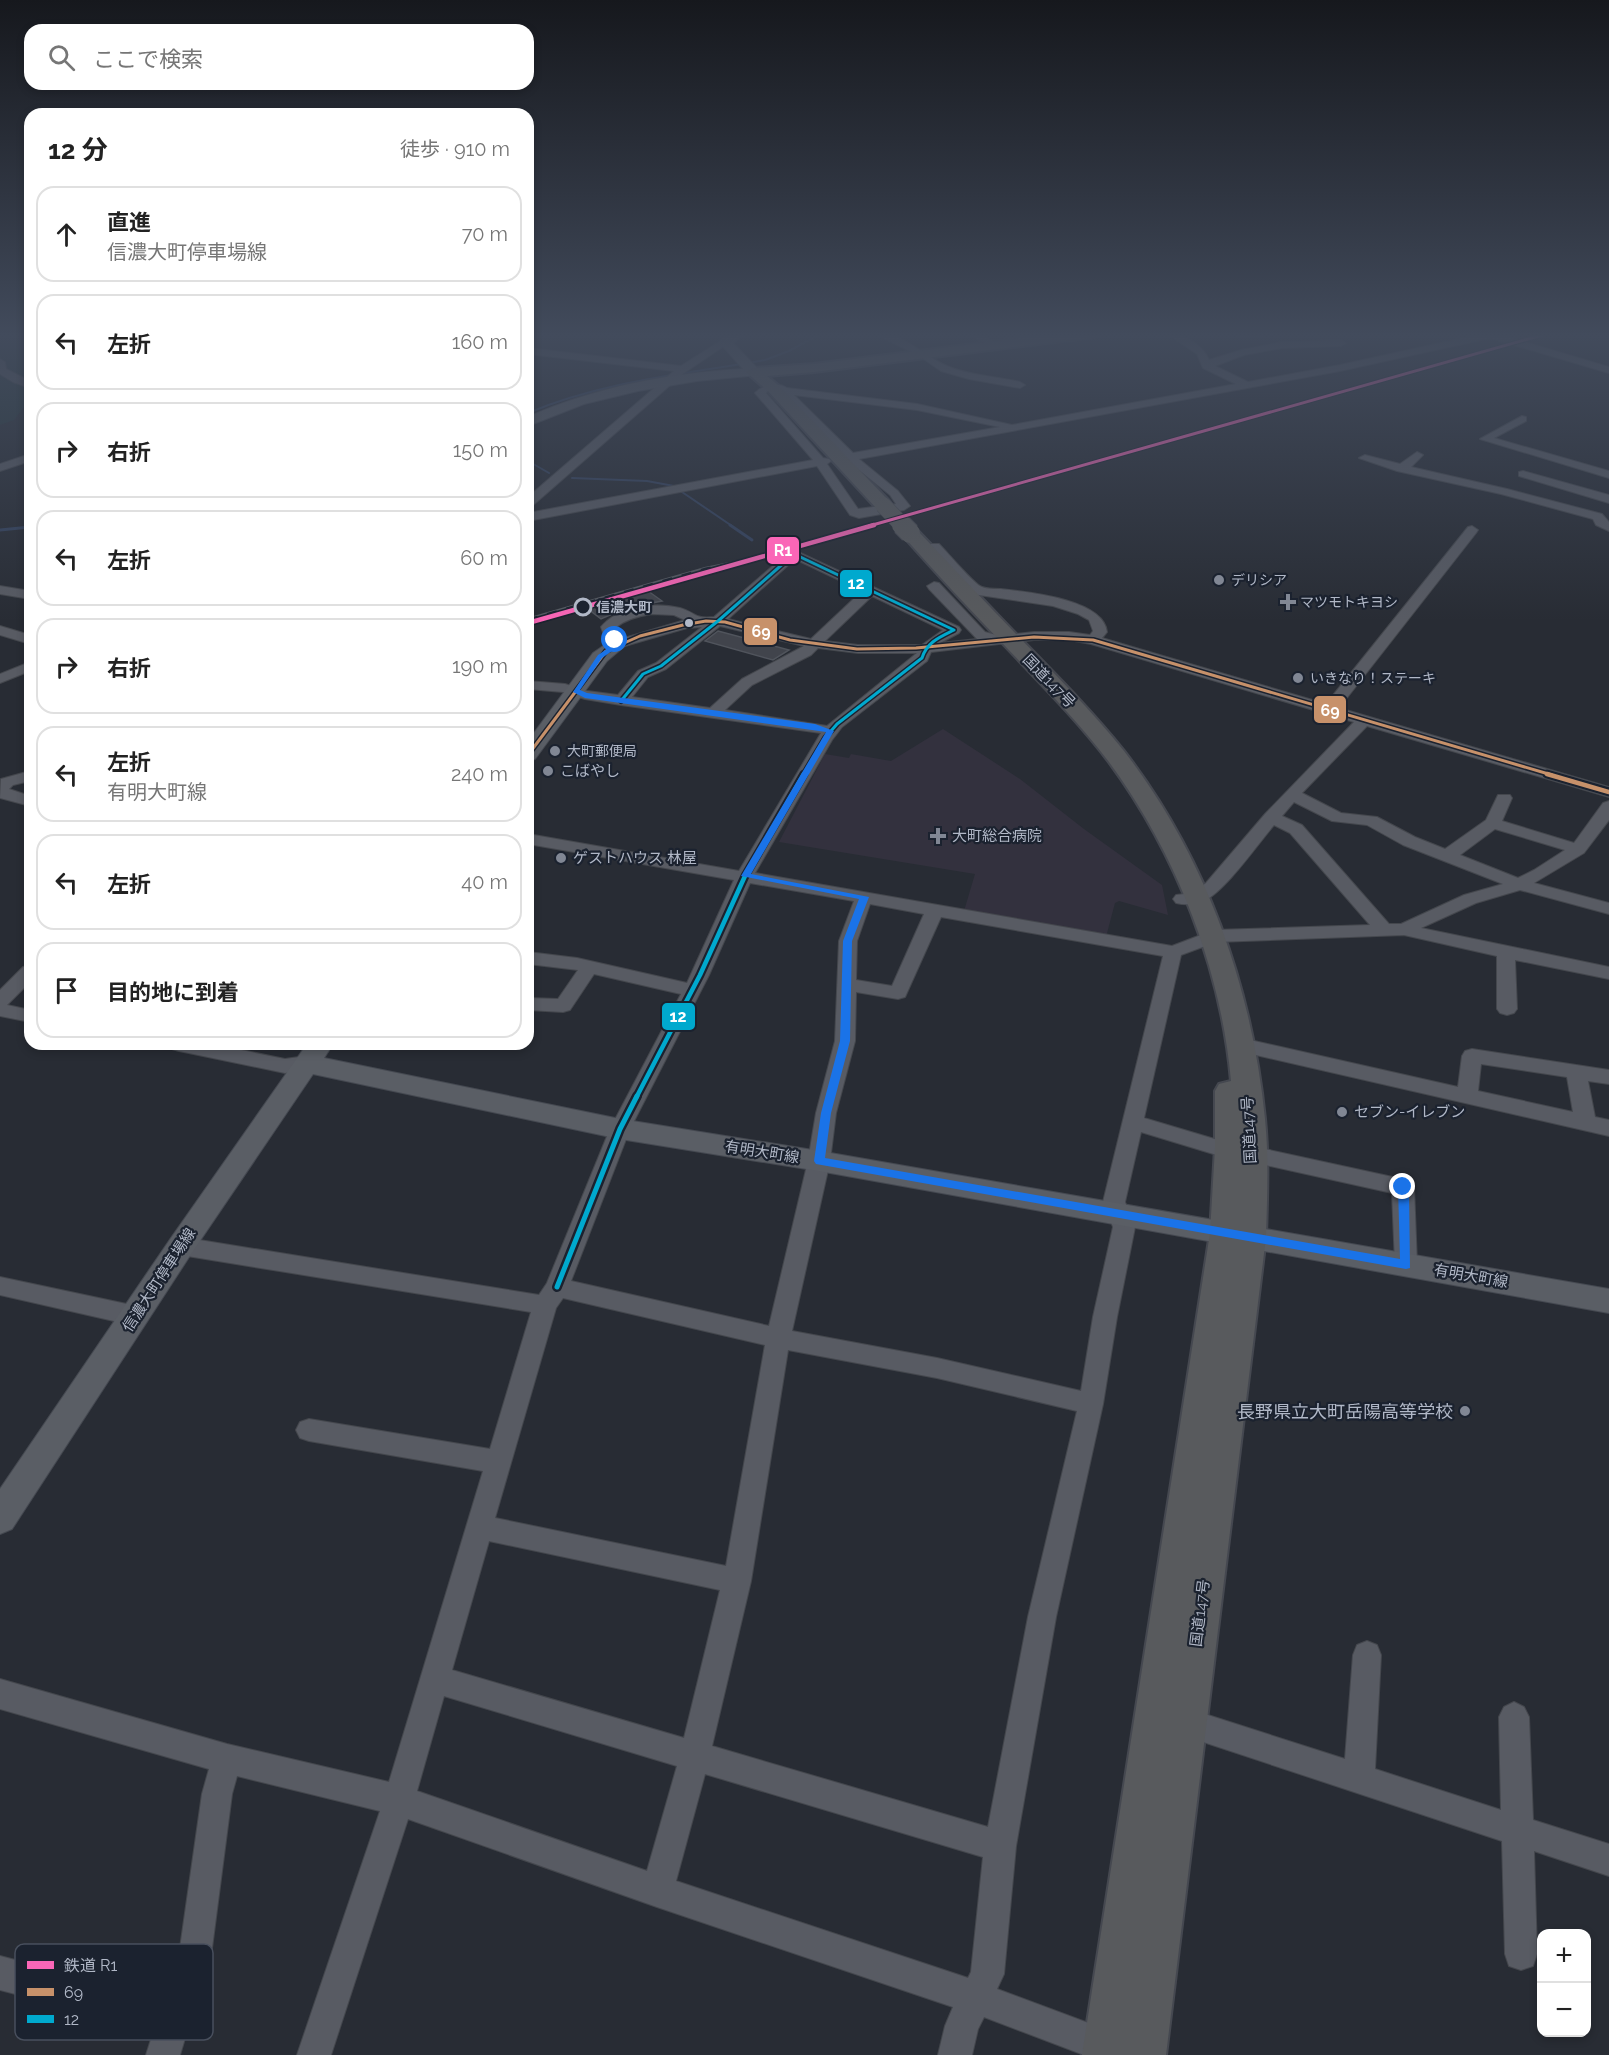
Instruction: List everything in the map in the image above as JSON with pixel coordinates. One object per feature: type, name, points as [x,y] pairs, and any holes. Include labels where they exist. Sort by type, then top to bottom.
[{"type":"highway","name":"国道147号","points":[[810,429],[1002,638],[1080,730],[1140,814],[1190,898],[1195,943],[1223,1044],[1241,1153]]},
{"type":"highway","name":"国道147号","points":[[1141,2055],[1186,1723],[1238,1235],[1241,1153],[1250,1118],[1241,1045],[1195,943]]},
{"type":"highway","name":"国道147号","points":[[1115,2052],[1238,1235]]},
{"type":"main road","points":[[534,747],[600,657],[618,644]]},
{"type":"main road","name":"有明大町線","points":[[313,1054],[620,1128],[1609,1301]]},
{"type":"main road","name":"信濃大町停車場線","points":[[0,1518],[181,1246],[313,1054]]},
{"type":"street","points":[[534,498],[613,429]]},
{"type":"street","points":[[794,429],[823,462],[854,513],[904,506],[894,493],[848,458],[817,429]]},
{"type":"street","points":[[848,458],[1006,429]]},
{"type":"street","points":[[1505,429],[1485,439],[1609,475]]},
{"type":"street","points":[[1401,468],[1417,454]]},
{"type":"street","points":[[1512,456],[1609,480]]},
{"type":"street","points":[[1365,458],[1503,491],[1598,517],[1600,522],[1609,527]]},
{"type":"street","points":[[0,468],[24,459]]},
{"type":"street","points":[[534,516],[823,462]]},
{"type":"street","points":[[1503,491],[1523,474],[1542,464]]},
{"type":"street","points":[[1523,474],[1609,499]]},
{"type":"street","points":[[1598,517],[1609,507]]},
{"type":"street","points":[[1329,710],[1472,530]]},
{"type":"street","points":[[934,547],[977,591],[991,591],[1063,605],[1091,615],[1100,626],[1100,632],[1093,640]]},
{"type":"street","points":[[314,2055],[399,1800],[499,1462],[551,1296],[620,1128],[691,990],[745,876],[830,731],[922,657],[924,649],[934,640],[954,630],[794,554],[718,621],[661,666],[643,674],[621,700]]},
{"type":"street","points":[[934,586],[980,634],[1002,638]]},
{"type":"street","points":[[0,590],[24,595]]},
{"type":"street","points":[[713,713],[747,682],[798,657],[815,644],[864,595],[873,591]]},
{"type":"street","points":[[695,622],[690,616],[673,609],[653,610],[616,621],[608,627],[618,644],[695,622],[718,621],[815,644],[858,649],[924,649],[1002,638],[1054,635],[1093,640],[1609,792]]},
{"type":"street","points":[[0,630],[24,638]]},
{"type":"street","points":[[0,679],[24,669]]},
{"type":"street","points":[[534,686],[576,690],[585,695],[830,731]]},
{"type":"street","points":[[1190,898],[1212,887],[1271,817],[1364,720]]},
{"type":"street","points":[[22,799],[2,791],[2,786],[24,777]]},
{"type":"street","points":[[1292,794],[1338,818],[1371,820],[1409,841],[1518,884],[1609,909]]},
{"type":"street","points":[[1447,856],[1493,824],[1504,798]]},
{"type":"street","points":[[0,807],[22,799]]},
{"type":"street","points":[[1404,929],[1470,899],[1518,884],[1540,874],[1578,849],[1595,829],[1609,806]]},
{"type":"street","points":[[1271,817],[1296,829],[1384,930]]},
{"type":"street","points":[[1493,824],[1578,849]]},
{"type":"street","points":[[534,840],[935,909],[1195,943],[1404,929],[1444,940],[1609,973]]},
{"type":"street","points":[[657,1891],[695,1755],[737,1581],[778,1338],[819,1161],[826,1113],[845,1041],[848,941],[864,897]]},
{"type":"street","points":[[847,984],[898,993],[935,909]]},
{"type":"street","points":[[955,2055],[962,2025],[987,1974],[1000,1846],[1042,1617],[1091,1404],[1105,1317],[1124,1227],[1114,1202],[1133,1122],[1195,943]]},
{"type":"street","points":[[1506,952],[1507,1009]]},
{"type":"street","points":[[534,958],[589,967],[691,990]]},
{"type":"street","points":[[534,1004],[563,1006],[589,967]]},
{"type":"street","points":[[0,1001],[24,977]]},
{"type":"street","points":[[0,1010],[24,1015]]},
{"type":"street","points":[[1241,1045],[1609,1128]]},
{"type":"street","points":[[208,1050],[285,1066],[313,1054]]},
{"type":"street","points":[[1467,1096],[1472,1056],[1609,1077]]},
{"type":"street","points":[[1576,1072],[1585,1122]]},
{"type":"street","points":[[1133,1122],[1241,1153],[1403,1187],[1406,1264]]},
{"type":"street","points":[[181,1246],[551,1296],[937,1368],[1091,1404]]},
{"type":"street","points":[[0,1286],[136,1316]]},
{"type":"street","points":[[309,1430],[499,1462]]},
{"type":"street","points":[[480,1527],[737,1581]]},
{"type":"street","points":[[1359,1779],[1367,1655]]},
{"type":"street","points":[[434,1679],[1000,1846]]},
{"type":"street","points":[[0,1694],[227,1759],[399,1800],[657,1891],[974,1997],[1115,2052]]},
{"type":"street","points":[[1514,1717],[1521,1954]]},
{"type":"street","points":[[1186,1723],[1609,1860]]},
{"type":"street","points":[[197,1944],[217,1794],[227,1759]]},
{"type":"street","points":[[0,1973],[15,1977]]},
{"type":"street","points":[[163,2055],[168,2040]]},
{"type":"shaded area","name":"大町総合病院","points":[[943,729],[1020,779],[1162,885],[1168,915],[1119,901],[1115,903],[1106,937],[964,911],[975,874],[779,842],[825,754],[849,758],[851,754],[891,761]]},
{"type":"building","points":[[648,591],[662,601],[626,608],[601,619],[588,609]]},
{"type":"building","points":[[718,631],[789,650],[773,660],[705,641]]},
{"type":"waterway","points":[[534,464],[549,473]]},
{"type":"waterway","points":[[572,478],[647,481],[674,486]]},
{"type":"waterway","points":[[682,492],[732,526]]},
{"type":"waterway","points":[[730,525],[752,540]]},
{"type":"waterway","points":[[0,530],[24,528]]},
{"type":"railway","points":[[534,618],[706,569],[746,561]]},
{"type":"rail line","name":"R1","points":[[534,621],[1211,429]]},
{"type":"transit line","name":"12","points":[[557,1287],[620,1129],[700,975],[745,876],[825,738],[837,724],[922,658],[930,644],[954,630],[794,554],[718,621],[661,666],[643,674],[621,701]]},
{"type":"transit line","name":"69","points":[[534,747],[606,651],[654,632],[695,622],[715,621],[790,640],[857,649],[916,648],[1004,638],[1063,637],[1093,640],[1609,792]]},
{"type":"place","name":"デリシア","points":[[1219,580]]},
{"type":"place","name":"マツモトキヨシ","points":[[1288,602]]},
{"type":"place","name":"信濃大町","points":[[583,607]]},
{"type":"place","name":"いきなり！ステーキ","points":[[1298,678]]},
{"type":"place","name":"大町郵便局","points":[[555,751]]},
{"type":"place","name":"こばやし","points":[[548,771]]},
{"type":"place","name":"大町総合病院","points":[[938,836]]},
{"type":"place","name":"ゲストハウス 林屋","points":[[561,858]]},
{"type":"place","name":"セブン-イレブン","points":[[1342,1112]]},
{"type":"place","name":"長野県立大町岳陽高等学校","points":[[1465,1411]]},
{"type":"route","points":[[615,640],[618,644],[600,657],[576,690],[585,695],[830,731],[745,876],[864,897],[848,941],[845,1041],[826,1113],[819,1161],[1406,1264],[1403,1187]]}]
